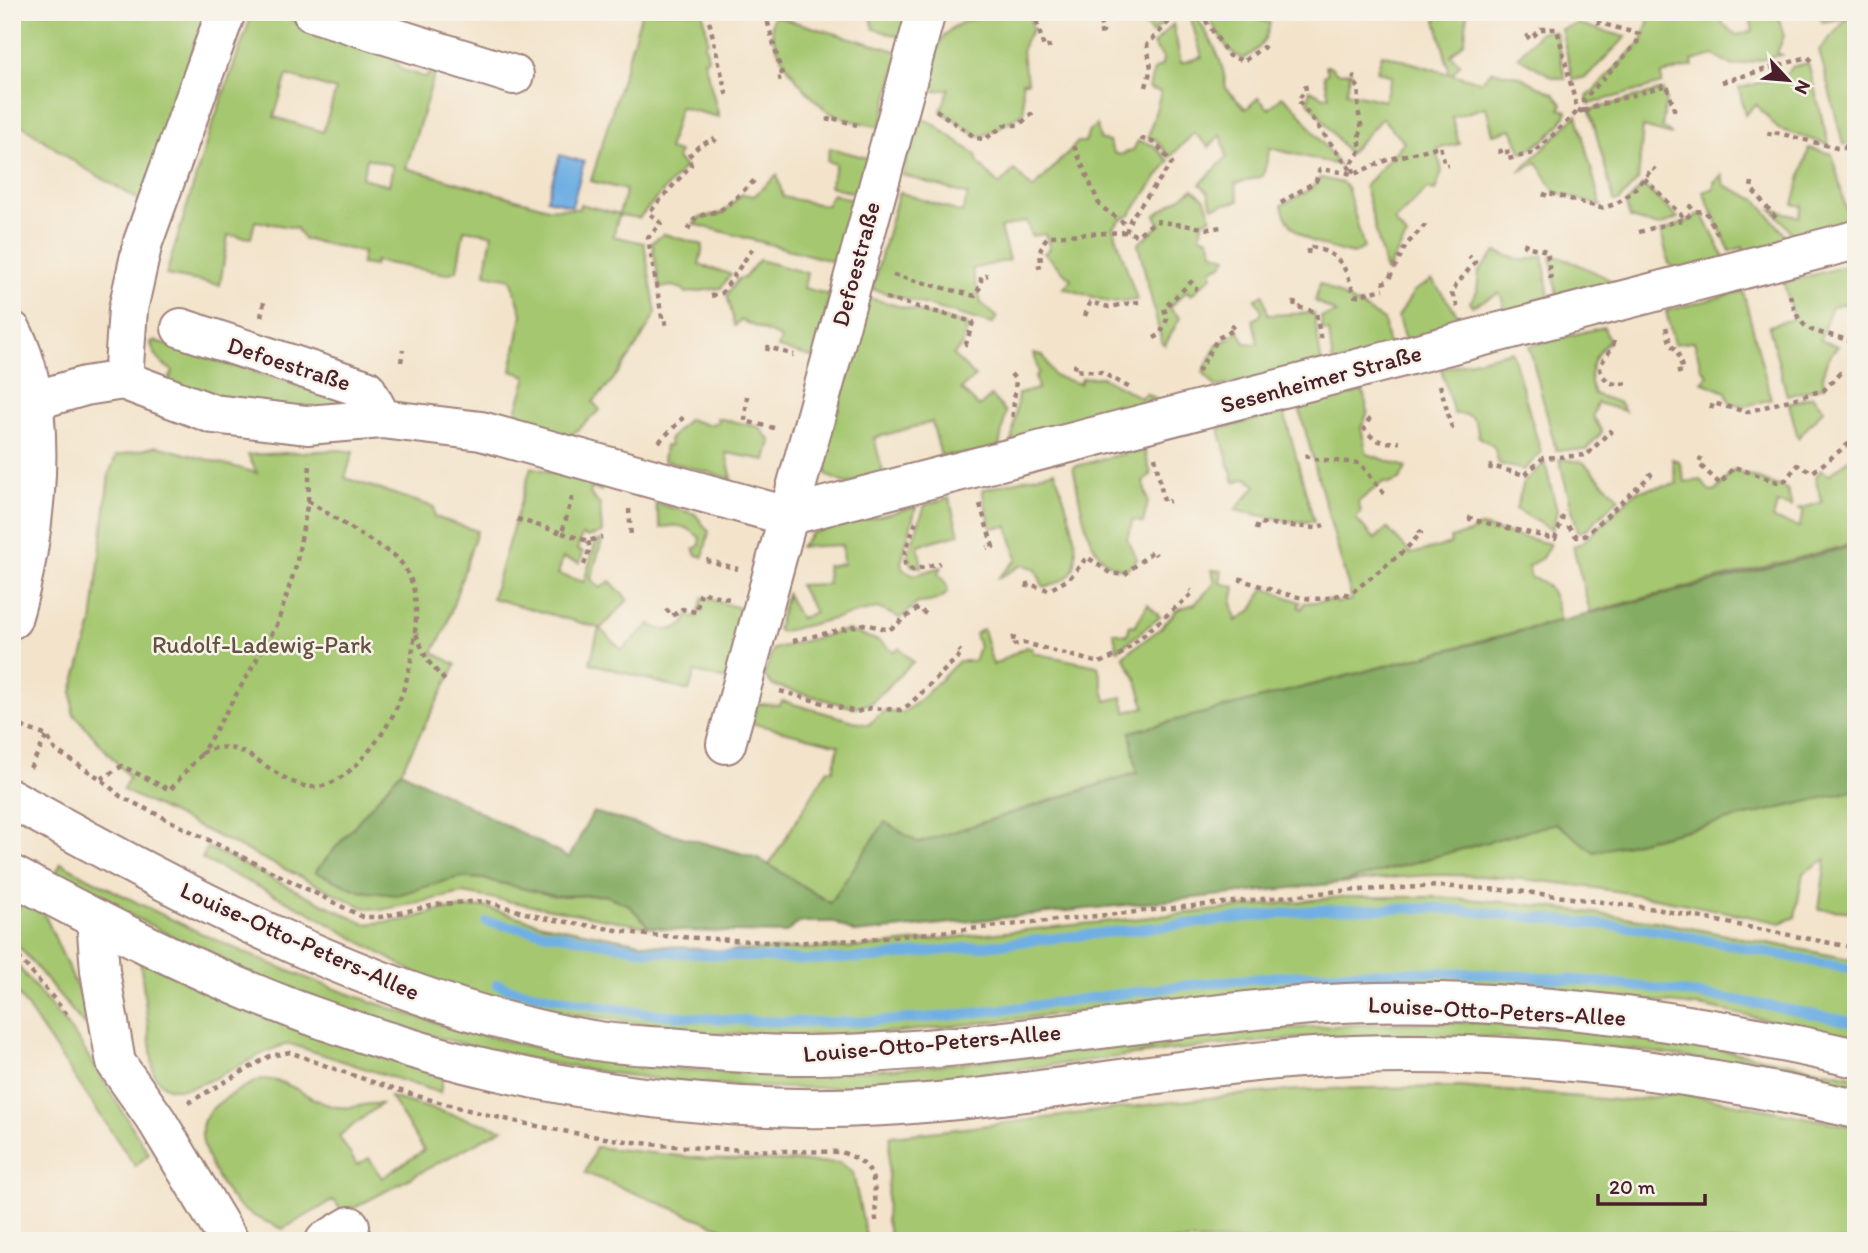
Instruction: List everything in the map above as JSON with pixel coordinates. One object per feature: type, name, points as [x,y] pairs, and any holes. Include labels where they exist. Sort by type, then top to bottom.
[{"type":"main road","points":[[23,404],[85,386],[123,380],[128,309],[143,242],[226,12]]},
{"type":"main road","points":[[312,12],[514,75]]},
{"type":"main road","name":"Defoestraße","points":[[726,744],[926,12]]},
{"type":"main road","name":"Sesenheimer Straße","points":[[787,516],[1856,240]]},
{"type":"main road","name":"Defoestraße","points":[[181,328],[366,389],[382,419]]},
{"type":"main road","points":[[12,331],[35,491],[28,545],[12,619]]},
{"type":"main road","name":"Defoestraße","points":[[123,380],[213,414],[307,425],[382,419],[481,431],[787,516]]},
{"type":"main road","name":"Louise-Otto-Peters-Allee","points":[[12,799],[196,895],[312,951],[420,997],[520,1026],[595,1041],[800,1055],[896,1051],[1291,1006],[1407,1003],[1590,1013],[1700,1025],[1856,1058]]},
{"type":"main road","name":"Louise-Otto-Peters-Allee","points":[[12,875],[96,919],[292,1008],[403,1046],[590,1091],[699,1104],[800,1108],[900,1106],[1298,1059],[1413,1054],[1585,1063],[1690,1076],[1856,1109]]},
{"type":"main road","points":[[96,919],[100,971],[116,1063],[157,1121],[229,1241]]},
{"type":"path","points":[[707,12],[726,93],[730,92]]},
{"type":"path","points":[[770,12],[768,23],[783,78],[778,79]]},
{"type":"path","points":[[1034,12],[1044,48],[1051,46]]},
{"type":"path","points":[[1097,12],[1103,32],[1098,33]]},
{"type":"path","points":[[1146,87],[1151,68],[1147,45],[1178,12]]},
{"type":"path","points":[[1200,12],[1229,56],[1244,61],[1263,47],[1269,52]]},
{"type":"path","points":[[1581,112],[1583,100],[1637,43],[1639,34],[1596,22],[1597,16]]},
{"type":"path","points":[[1526,36],[1531,39],[1541,29],[1557,29],[1581,112]]},
{"type":"path","points":[[1722,82],[1808,57],[1813,62]]},
{"type":"path","points":[[1354,174],[1352,163],[1361,150],[1359,135],[1362,130],[1357,109],[1359,89],[1353,81],[1355,73]]},
{"type":"path","points":[[1305,85],[1306,90],[1298,100],[1354,174]]},
{"type":"path","points":[[1497,152],[1507,149],[1508,159],[1534,153],[1581,112],[1668,85],[1674,109],[1679,108]]},
{"type":"path","points":[[930,103],[938,112],[976,138],[985,139],[1005,125],[1019,125],[1031,114],[1034,117]]},
{"type":"path","points":[[1769,136],[1770,131],[1837,148],[1844,148],[1856,137]]},
{"type":"path","points":[[1126,232],[1127,225],[1172,163],[1155,143],[1139,138],[1140,136]]},
{"type":"path","points":[[668,322],[663,323],[648,238],[661,223],[649,213],[691,165],[688,157],[699,146],[713,139],[717,144]]},
{"type":"path","points":[[1074,146],[1100,206],[1127,225]]},
{"type":"path","points":[[1281,203],[1316,181],[1320,169],[1354,174],[1387,160],[1440,146],[1445,165],[1449,164]]},
{"type":"path","points":[[1545,197],[1546,192],[1601,208],[1609,207],[1621,204],[1653,168],[1655,170]]},
{"type":"path","points":[[688,230],[690,222],[701,214],[722,210],[755,180],[753,178]]},
{"type":"path","points":[[1644,178],[1685,219]]},
{"type":"path","points":[[1752,182],[1751,188],[1802,253]]},
{"type":"path","points":[[1689,205],[1694,211],[1706,212],[1734,271]]},
{"type":"path","points":[[1639,232],[1685,219],[1694,211]]},
{"type":"path","points":[[1037,267],[1042,266],[1039,253],[1042,242],[1049,236],[1126,232],[1137,235],[1156,221],[1210,229],[1222,228]]},
{"type":"path","points":[[1308,254],[1309,246],[1328,251],[1343,262],[1355,296],[1383,286],[1406,245],[1424,226],[1427,228]]},
{"type":"path","points":[[1526,242],[1525,246],[1547,251],[1556,316]]},
{"type":"path","points":[[711,296],[722,293],[753,248]]},
{"type":"path","points":[[1461,342],[1458,327],[1464,318],[1452,294],[1475,262],[1469,256]]},
{"type":"path","points":[[889,274],[975,296],[981,285],[981,277],[988,275]]},
{"type":"path","points":[[1154,338],[1160,335],[1167,319],[1164,308],[1191,282],[1197,290]]},
{"type":"path","points":[[1789,293],[1800,323],[1818,334],[1844,338],[1856,344]]},
{"type":"path","points":[[883,297],[973,322],[966,344],[969,346]]},
{"type":"path","points":[[1086,316],[1090,302],[1109,307],[1144,301]]},
{"type":"path","points":[[1295,301],[1294,306],[1317,312],[1328,377]]},
{"type":"path","points":[[261,317],[264,302]]},
{"type":"path","points":[[1665,323],[1671,346],[1677,350],[1683,371],[1675,373]]},
{"type":"path","points":[[1194,380],[1218,338],[1235,329],[1230,324]]},
{"type":"path","points":[[1612,335],[1615,345],[1603,359],[1601,372],[1606,380],[1617,385],[1628,383]]},
{"type":"path","points":[[401,362],[403,350]]},
{"type":"path","points":[[1076,364],[1074,370],[1101,372],[1139,393]]},
{"type":"path","points":[[1711,409],[1713,403],[1746,412],[1773,406],[1824,390],[1840,373],[1843,375]]},
{"type":"path","points":[[1008,460],[1005,450],[1016,380],[1011,374]]},
{"type":"path","points":[[1439,382],[1452,428],[1447,429]]},
{"type":"path","points":[[747,396],[745,421],[809,436]]},
{"type":"path","points":[[1370,418],[1364,428],[1371,438],[1382,443],[1400,442]]},
{"type":"path","points":[[1490,470],[1491,466],[1525,475],[1543,458],[1587,455],[1610,431],[1615,436]]},
{"type":"path","points":[[1701,457],[1699,464],[1720,484],[1734,467],[1777,482],[1786,480],[1797,465],[1814,472],[1856,438]]},
{"type":"path","points":[[1152,446],[1164,502],[1170,501]]},
{"type":"path","points":[[1305,455],[1313,459],[1360,463],[1385,495]]},
{"type":"path","points":[[1568,526],[1577,537],[1586,535],[1651,475],[1648,471]]},
{"type":"path","points":[[562,533],[572,497],[578,488]]},
{"type":"path","points":[[101,779],[122,766],[170,790],[202,753],[277,625],[296,566],[308,501],[395,556],[407,568],[415,596],[413,662],[395,715],[369,754],[338,779],[314,787],[286,779],[239,750],[222,746],[202,753]]},
{"type":"path","points":[[979,502],[993,547],[987,548]]},
{"type":"path","points":[[920,510],[905,551],[905,564],[914,570],[940,563]]},
{"type":"path","points":[[1471,516],[1470,519],[1545,540],[1555,539],[1564,511]]},
{"type":"path","points":[[517,519],[588,541],[602,537]]},
{"type":"path","points":[[1256,530],[1258,523],[1316,528],[1324,525]]},
{"type":"path","points":[[1242,577],[1241,580],[1303,599],[1335,597],[1342,593],[1349,595],[1405,550],[1421,533],[1419,530]]},
{"type":"path","points":[[584,565],[590,548],[588,541]]},
{"type":"path","points":[[1027,588],[1028,584],[1049,590],[1069,579],[1087,557],[1110,573],[1124,575],[1153,551],[1156,555]]},
{"type":"path","points":[[1014,636],[1012,645],[1025,643],[1098,663],[1121,654],[1193,593],[1190,590]]},
{"type":"path","points":[[666,608],[672,616],[682,609],[696,612],[701,592],[764,608]]},
{"type":"path","points":[[789,642],[864,625],[889,630],[918,608],[926,614]]},
{"type":"path","points":[[415,631],[427,660],[447,683]]},
{"type":"path","points":[[770,688],[856,712],[871,708],[900,710],[909,705],[962,653],[959,650]]},
{"type":"path","points":[[12,723],[47,736],[55,750],[101,779],[120,796],[363,918],[381,918],[440,904],[484,901],[543,918],[646,935],[797,942],[862,940],[1340,891],[1438,886],[1518,891],[1656,909],[1856,948]]},
{"type":"path","points":[[12,949],[71,1020]]},
{"type":"path","points":[[157,1121],[270,1056],[290,1052],[490,1115],[550,1127],[658,1144],[840,1152],[858,1157],[868,1166],[874,1180],[876,1221]]},
{"type":"green space","points":[[12,12],[206,12],[141,201],[79,165],[12,118]]},
{"type":"green space","points":[[253,12],[292,19],[312,34],[328,27],[389,52],[402,70],[427,78],[433,61],[439,60],[406,168],[548,208],[579,209],[580,204],[619,214],[626,190],[591,181],[642,12],[703,12],[708,41],[705,43],[708,59],[704,60],[719,117],[680,107],[668,150],[679,152],[677,159],[685,167],[639,218],[619,215],[613,236],[644,243],[656,313],[628,359],[593,402],[600,410],[568,438],[513,422],[527,376],[511,371],[522,314],[511,279],[485,274],[492,234],[464,230],[457,270],[447,274],[375,261],[374,266],[361,264],[363,252],[304,239],[296,228],[255,221],[251,238],[228,235],[220,285],[166,275],[209,134]],"holes":[[[287,75],[336,90],[323,132],[274,117]],[[367,158],[393,166],[389,185],[362,178]]]},
{"type":"green space","points":[[869,12],[912,12],[905,38],[874,29]]},
{"type":"green space","points":[[998,12],[1029,12],[1033,30],[1023,48],[1028,82],[1022,82],[1024,112],[978,136],[941,111],[949,89],[934,91],[927,84],[937,51],[947,33],[965,22]]},
{"type":"green space","points":[[1100,12],[1173,12],[1152,34],[1136,20],[1102,20]]},
{"type":"green space","points":[[1189,12],[1193,12],[1215,49],[1226,89],[1246,109],[1258,98],[1269,109],[1282,96],[1296,108],[1339,165],[1270,148],[1263,176],[1235,184],[1239,201],[1212,207],[1208,192],[1200,184],[1227,157],[1221,134],[1209,147],[1194,133],[1170,157],[1155,139],[1148,138],[1161,92],[1149,88],[1154,70],[1162,65],[1163,58],[1153,45],[1173,24],[1181,63],[1202,57]]},
{"type":"green space","points":[[1205,12],[1258,12],[1256,19],[1270,23],[1261,45],[1242,59],[1228,49]]},
{"type":"green space","points":[[1434,12],[1467,12],[1465,41],[1451,55],[1460,64],[1452,74],[1480,82],[1492,71],[1519,76],[1554,94],[1562,104],[1560,109],[1567,111],[1549,136],[1522,153],[1512,129],[1493,134],[1486,107],[1452,117],[1459,144],[1437,149],[1442,172],[1435,191],[1427,189],[1394,221],[1407,236],[1386,272],[1365,186],[1404,142],[1382,118],[1349,154],[1308,101],[1310,90],[1324,97],[1329,96],[1324,76],[1328,73],[1326,66],[1330,66],[1337,73],[1351,72],[1346,92],[1384,101],[1392,76],[1377,71],[1382,54],[1450,74]]},
{"type":"green space","points":[[1651,12],[1727,12],[1720,14],[1723,24],[1737,35],[1753,31],[1749,12],[1777,12],[1784,36],[1777,53],[1782,55],[1733,66],[1714,55],[1692,61],[1693,66],[1662,74],[1662,84],[1589,104],[1587,97],[1642,41]]},
{"type":"green space","points":[[1819,12],[1856,12],[1856,136],[1846,145],[1843,144],[1819,50],[1848,18],[1822,22]]},
{"type":"green space","points":[[773,16],[900,52],[880,127],[833,114],[808,93],[780,55],[772,28]]},
{"type":"green space","points":[[1578,24],[1626,37],[1586,77],[1573,80],[1561,29]]},
{"type":"green space","points":[[1554,31],[1565,79],[1553,77],[1518,57],[1540,32]]},
{"type":"green space","points":[[1808,63],[1829,145],[1778,129],[1756,104],[1745,115],[1739,88],[1782,77],[1792,67]]},
{"type":"green space","points":[[1663,90],[1666,100],[1662,127],[1672,135],[1643,127],[1638,180],[1619,201],[1614,201],[1590,110]]},
{"type":"green space","points":[[1577,115],[1601,206],[1555,192],[1537,162],[1519,172]]},
{"type":"green space","points":[[917,118],[931,122],[976,155],[978,163],[999,185],[1014,170],[1033,189],[1078,142],[1085,142],[1089,131],[1097,125],[1100,139],[1109,142],[1114,153],[1120,155],[1133,150],[1138,141],[1153,145],[1169,161],[1129,216],[1113,227],[1137,300],[1109,302],[1064,288],[1071,279],[1044,253],[1050,249],[1045,234],[1031,236],[1027,221],[1000,228],[1009,260],[972,269],[981,303],[997,317],[992,324],[872,289],[899,192],[962,213],[968,195],[903,175]]},
{"type":"green space","points":[[830,148],[871,159],[861,195],[830,186],[836,164],[827,161]]},
{"type":"green space","points":[[1809,148],[1832,154],[1851,229],[1799,242],[1772,209],[1799,217],[1802,206],[1793,204]]},
{"type":"green space","points":[[777,175],[783,197],[827,205],[832,194],[859,202],[843,264],[694,224],[699,218],[723,213],[742,194],[754,196]]},
{"type":"green space","points":[[1722,175],[1724,185],[1757,200],[1791,242],[1745,256],[1743,247],[1730,251],[1703,192],[1714,188],[1714,182]]},
{"type":"green space","points":[[1321,178],[1342,183],[1347,187],[1364,248],[1353,254],[1309,240],[1292,226],[1286,217],[1282,205],[1307,192]]},
{"type":"green space","points":[[1643,185],[1678,218],[1659,226],[1630,218],[1626,204]]},
{"type":"green space","points":[[1193,189],[1205,199],[1211,218],[1202,222],[1200,236],[1209,239],[1214,253],[1227,257],[1222,265],[1212,269],[1212,276],[1191,295],[1187,291],[1169,308],[1180,318],[1165,345],[1162,343],[1138,244],[1160,225],[1155,215]]},
{"type":"green space","points":[[1698,214],[1703,215],[1726,261],[1681,274],[1669,264],[1661,232]]},
{"type":"green space","points":[[664,234],[703,245],[699,265],[731,274],[721,288],[686,293],[683,289],[672,286],[660,288],[652,242]]},
{"type":"green space","points":[[1496,252],[1524,261],[1543,255],[1550,306],[1506,313],[1500,293],[1472,306],[1470,302],[1477,292],[1479,271]]},
{"type":"green space","points":[[1555,255],[1617,284],[1558,304],[1551,256]]},
{"type":"green space","points":[[759,260],[807,273],[804,288],[830,295],[815,358],[778,348],[781,338],[741,320],[735,326],[727,295],[738,279],[744,278]]},
{"type":"green space","points":[[1856,263],[1856,301],[1831,307],[1820,340],[1838,346],[1826,365],[1824,386],[1787,396],[1769,326],[1793,319],[1784,283]]},
{"type":"green space","points":[[1432,280],[1459,316],[1452,322],[1454,331],[1406,344],[1398,317],[1414,291]]},
{"type":"green space","points":[[1320,283],[1384,320],[1389,349],[1333,364],[1329,331],[1323,331],[1321,317],[1337,313],[1315,301]]},
{"type":"green space","points":[[1743,291],[1771,399],[1746,406],[1730,403],[1726,392],[1702,382],[1708,375],[1701,367],[1694,341],[1674,344],[1666,311]]},
{"type":"green space","points":[[1263,294],[1268,315],[1314,313],[1322,366],[1216,387],[1203,372],[1217,344],[1231,338],[1238,329],[1245,343],[1258,344],[1253,320],[1260,316],[1262,310],[1255,300]]},
{"type":"green space","points":[[869,298],[968,325],[962,346],[953,355],[975,376],[961,389],[979,407],[991,396],[1006,412],[998,451],[941,456],[932,422],[874,438],[883,472],[847,484],[828,476],[823,463]]},
{"type":"green space","points":[[1604,327],[1609,341],[1595,359],[1591,372],[1592,387],[1594,394],[1620,403],[1625,411],[1597,403],[1593,416],[1602,432],[1586,450],[1556,450],[1529,346]]},
{"type":"green space","points":[[155,341],[356,404],[311,414],[167,385],[173,371],[156,355],[151,342]]},
{"type":"green space","points":[[1512,351],[1541,453],[1524,470],[1499,464],[1494,447],[1478,436],[1475,421],[1465,414],[1454,414],[1441,369]]},
{"type":"green space","points":[[1034,354],[1043,355],[1054,376],[1080,384],[1082,378],[1102,377],[1141,398],[1145,393],[1156,399],[1158,409],[1011,448],[1018,394],[1038,389],[1035,376],[1039,374]]},
{"type":"green space","points":[[1363,391],[1368,412],[1361,428],[1367,454],[1406,467],[1400,480],[1389,484],[1383,482],[1358,502],[1361,511],[1356,519],[1375,539],[1387,528],[1411,554],[1451,544],[1450,538],[1470,533],[1479,526],[1550,544],[1542,558],[1528,566],[1531,578],[1544,583],[1552,593],[1560,620],[1131,732],[1137,772],[919,843],[885,822],[830,903],[769,865],[828,769],[833,770],[839,745],[751,723],[757,704],[780,705],[782,701],[868,725],[884,711],[902,713],[919,701],[959,661],[974,661],[979,647],[975,634],[983,629],[993,665],[1026,647],[1033,649],[1033,653],[1098,666],[1106,701],[1122,697],[1126,712],[1145,707],[1136,678],[1123,656],[1160,629],[1178,609],[1195,604],[1215,583],[1212,570],[1222,571],[1220,583],[1235,587],[1232,602],[1236,621],[1252,610],[1264,588],[1300,602],[1298,607],[1302,609],[1304,603],[1352,600],[1299,408]]},
{"type":"green space","points":[[1812,396],[1824,409],[1798,438],[1789,404]]},
{"type":"green space","points":[[1284,412],[1314,522],[1288,521],[1235,510],[1256,486],[1247,478],[1234,482],[1219,429]]},
{"type":"green space","points":[[717,418],[759,427],[771,441],[766,460],[726,453],[732,479],[663,460],[665,446],[670,446],[669,440],[688,419],[708,425],[718,422]]},
{"type":"green space","name":"Rudolf-Ladewig-Park","points":[[157,446],[257,473],[248,455],[339,450],[353,452],[345,478],[434,507],[435,517],[477,531],[445,630],[433,652],[456,665],[401,771],[316,871],[397,895],[459,877],[483,879],[555,896],[606,895],[629,905],[649,927],[463,893],[381,910],[362,907],[123,790],[129,777],[73,713],[72,691],[92,624],[109,474],[116,456]]},
{"type":"green space","points":[[1144,448],[1151,475],[1143,482],[1148,502],[1143,523],[1133,520],[1127,538],[1137,559],[1127,569],[1113,566],[1093,545],[1082,513],[1073,467]]},
{"type":"green space","points":[[1856,453],[1856,543],[1590,612],[1573,546],[1582,543],[1637,491],[1677,484],[1672,459],[1679,461],[1685,482],[1701,480],[1710,492],[1716,491],[1733,470],[1787,489],[1792,507],[1777,504],[1773,519],[1799,527],[1804,511],[1799,509],[1822,502],[1815,478],[1821,470],[1829,475]]},
{"type":"green space","points":[[1559,459],[1583,462],[1619,498],[1586,530],[1578,532]]},
{"type":"green space","points":[[1545,463],[1557,511],[1552,530],[1516,509],[1524,482]]},
{"type":"green space","points":[[531,467],[602,486],[601,491],[592,488],[590,494],[600,505],[602,533],[588,537],[582,535],[577,550],[583,552],[580,563],[563,558],[558,574],[584,582],[596,541],[602,540],[591,579],[600,588],[610,581],[628,600],[600,629],[622,650],[650,624],[663,630],[671,629],[685,624],[687,615],[697,617],[703,597],[746,610],[727,680],[695,672],[689,691],[590,663],[599,628],[492,598]]},
{"type":"green space","points":[[1055,471],[1074,538],[1075,564],[1071,573],[1047,587],[1043,586],[1035,568],[1022,565],[997,579],[1017,559],[1008,526],[991,528],[982,490]]},
{"type":"green space","points":[[949,498],[959,534],[918,545],[922,567],[912,566],[907,557],[925,505]]},
{"type":"green space","points":[[655,503],[695,514],[709,532],[703,557],[696,555],[694,549],[700,545],[700,538],[691,531],[678,526],[661,528]]},
{"type":"green space","points":[[916,507],[901,563],[903,569],[914,575],[941,567],[938,573],[947,588],[944,596],[918,603],[900,618],[878,608],[780,632],[777,629],[787,594],[800,619],[815,612],[799,585],[828,584],[827,566],[843,564],[842,545],[800,547],[812,533]]},
{"type":"green space","points":[[1856,545],[1856,790],[1594,852],[1556,823],[1340,883],[855,933],[834,922],[800,922],[785,933],[685,931],[649,927],[629,905],[605,895],[555,896],[483,879],[459,877],[397,895],[359,891],[315,872],[401,771],[569,858],[593,812],[758,858],[830,903],[885,822],[919,843],[1137,773],[1130,732]]},
{"type":"green space","points":[[1148,604],[1160,617],[1118,650],[1113,632],[1127,635],[1130,625],[1135,626]]},
{"type":"green space","points":[[847,630],[879,641],[894,652],[899,648],[913,662],[871,703],[855,708],[772,685],[764,675],[773,649]]},
{"type":"green space","points":[[1856,790],[1856,912],[1819,909],[1826,859],[1803,873],[1795,917],[1781,923],[1655,898],[1485,876],[1429,875],[1340,883],[1556,823],[1595,852]]},
{"type":"green space","points":[[207,847],[365,924],[405,920],[442,910],[485,907],[542,924],[646,944],[725,951],[862,947],[1341,897],[1439,897],[1517,903],[1655,921],[1856,960],[1856,1038],[1704,1007],[1543,989],[1293,988],[900,1032],[800,1036],[705,1033],[519,1006],[422,977],[305,910],[202,859]]},
{"type":"green space","points":[[61,863],[214,939],[293,973],[373,1002],[454,1028],[537,1048],[621,1062],[707,1071],[855,1071],[928,1066],[1149,1041],[1296,1028],[1393,1023],[1490,1023],[1582,1029],[1765,1058],[1856,1077],[1856,1090],[1717,1062],[1647,1052],[1576,1044],[1435,1036],[1364,1036],[1254,1042],[862,1086],[796,1088],[669,1080],[606,1072],[480,1048],[419,1032],[297,992],[204,952],[55,875]]},
{"type":"green space","points":[[23,900],[42,909],[88,1012],[84,1025],[12,938],[12,920]]},
{"type":"green space","points":[[12,959],[77,1038],[149,1154],[135,1166],[12,985]]},
{"type":"green space","points":[[140,960],[443,1076],[440,1093],[290,1044],[260,1055],[193,1087],[166,1087],[154,1075]]},
{"type":"green space","points":[[260,1079],[281,1082],[332,1106],[346,1108],[381,1104],[339,1136],[357,1165],[369,1158],[382,1178],[424,1150],[390,1097],[502,1129],[343,1214],[334,1200],[283,1229],[250,1214],[233,1200],[211,1166],[203,1141],[202,1129],[208,1113],[229,1096]]},
{"type":"green space","points":[[1459,1087],[1628,1101],[1681,1093],[1856,1127],[1856,1241],[891,1241],[886,1221],[890,1136],[1272,1092],[1342,1088]]},
{"type":"green space","points":[[596,1147],[707,1159],[841,1163],[853,1173],[867,1241],[754,1241],[585,1173]]},
{"type":"water","points":[[560,155],[584,162],[572,206],[547,199]]},
{"type":"waterway","points":[[487,922],[649,951],[801,960],[873,958],[1315,910],[1438,908],[1656,930],[1856,970]]},
{"type":"waterway","points":[[497,984],[510,989],[631,1011],[745,1021],[861,1022],[937,1017],[1256,978],[1372,972],[1442,972],[1580,980],[1650,988],[1787,1009],[1856,1023]]}]
